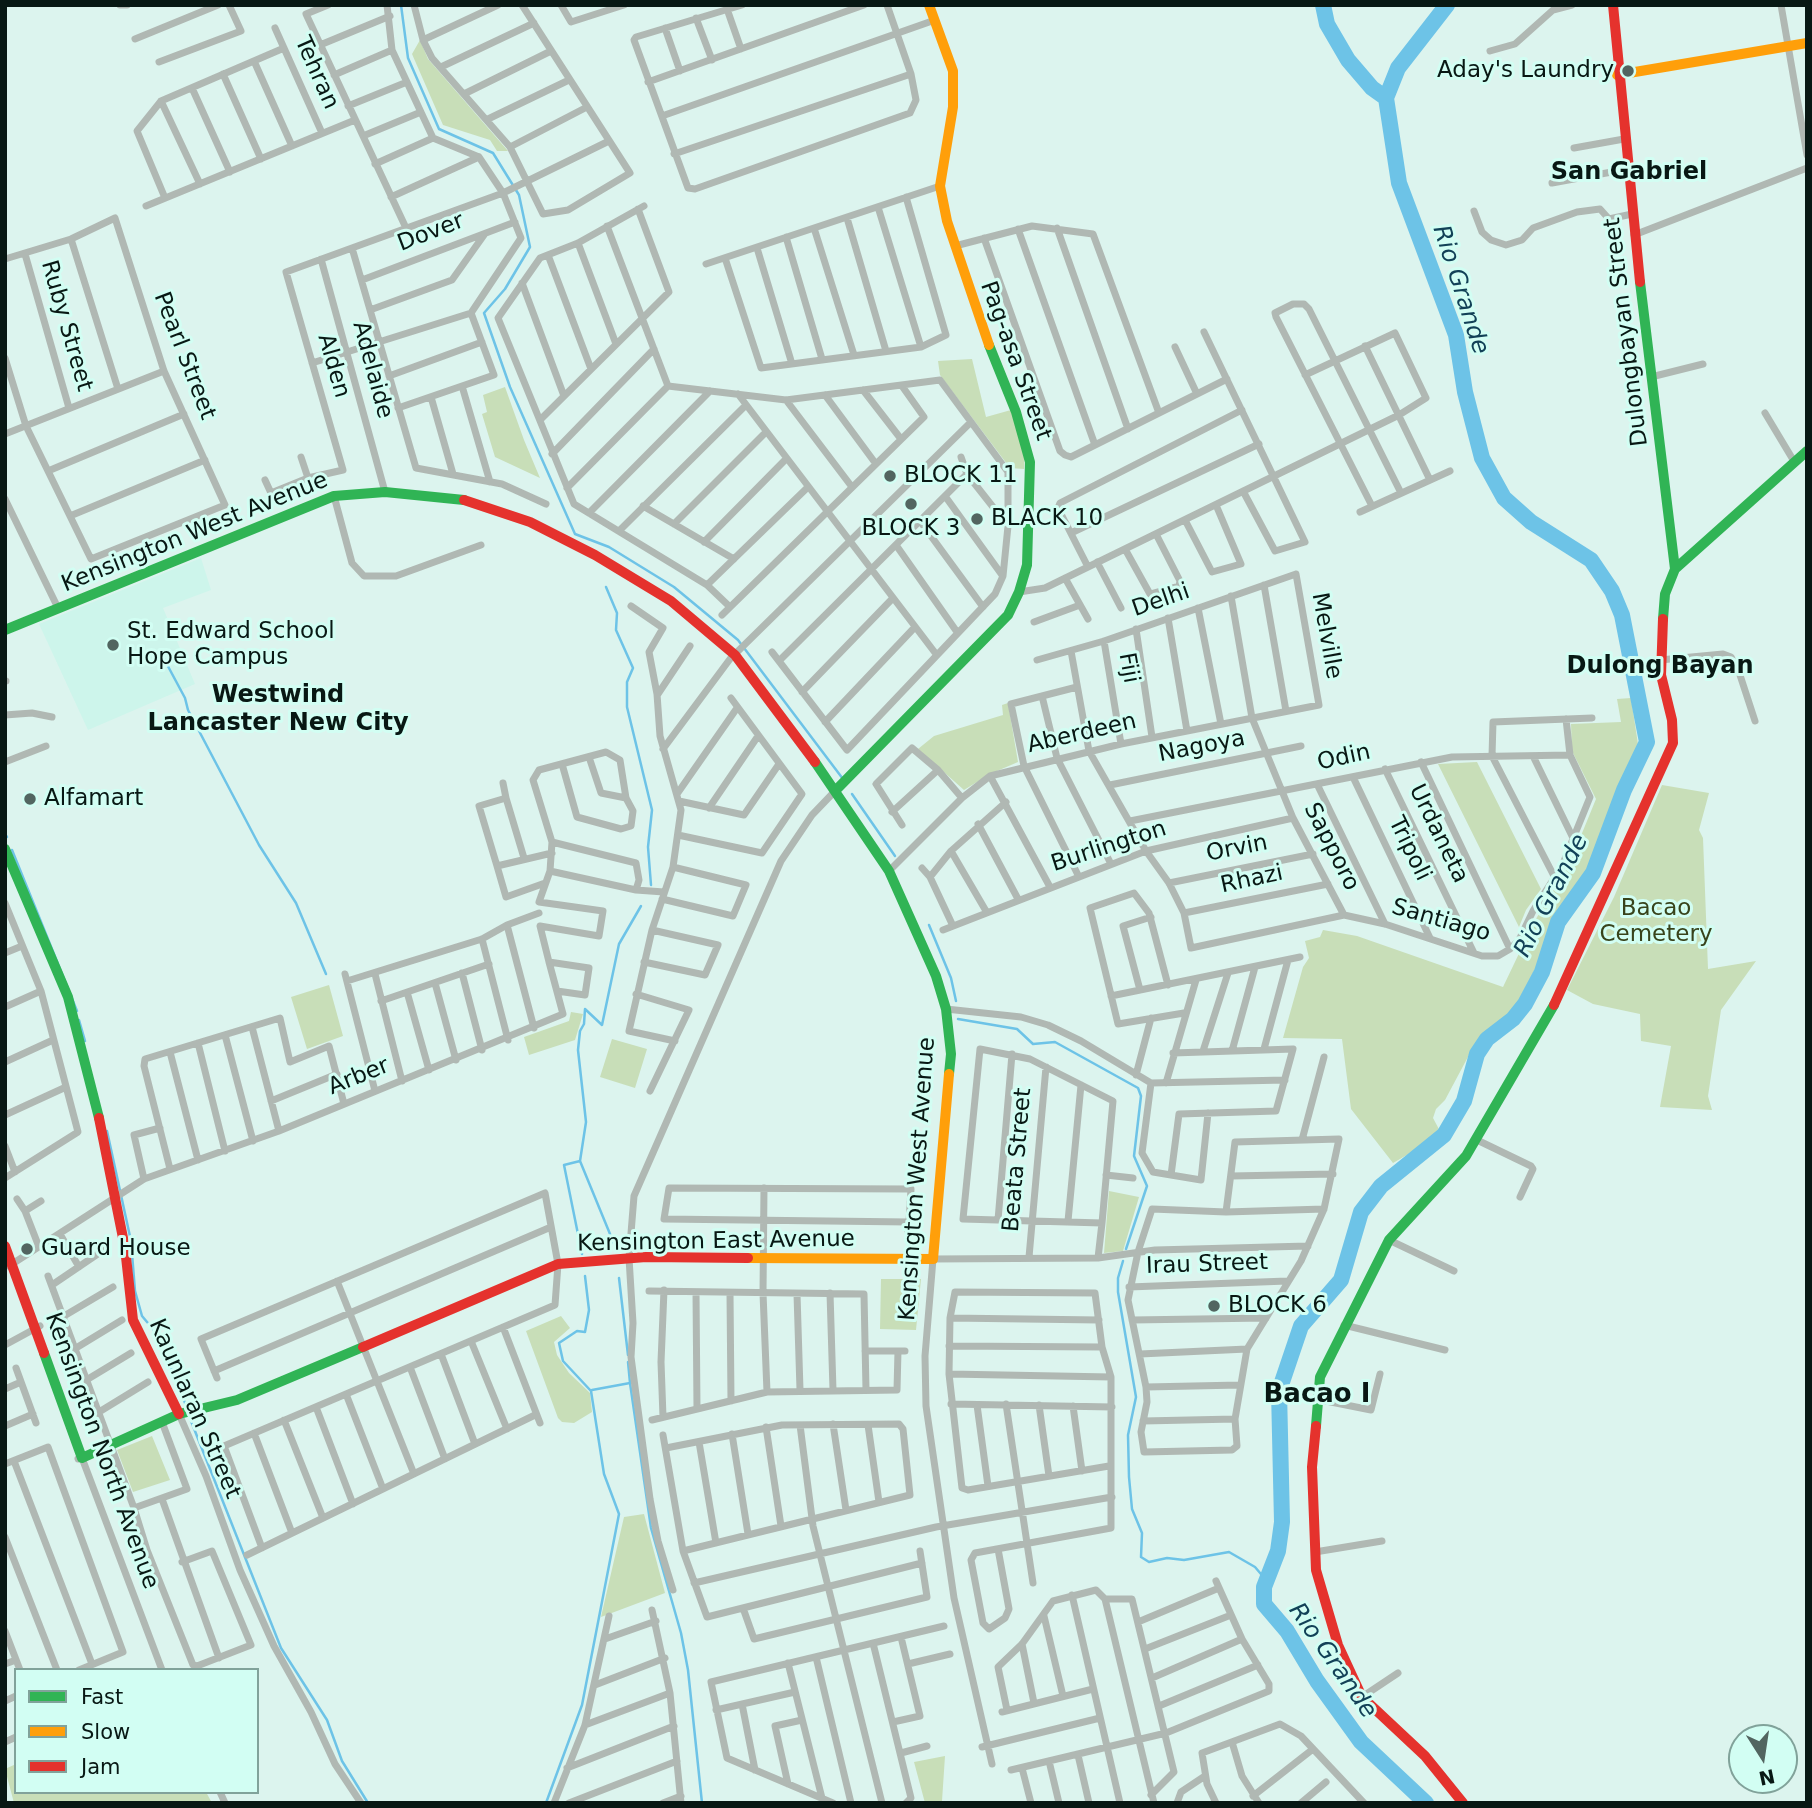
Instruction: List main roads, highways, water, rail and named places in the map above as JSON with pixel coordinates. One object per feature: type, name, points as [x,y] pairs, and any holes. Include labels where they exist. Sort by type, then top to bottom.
[{"type":"waterway","points":[[401,5],[408,58],[439,129],[493,153],[519,195],[530,247],[505,289],[484,313],[510,387],[575,534],[609,547],[674,587],[738,640],[843,779]]},
{"type":"waterway","points":[[1323,5],[1327,24],[1348,60],[1372,88],[1386,98]]},
{"type":"waterway","name":"Rio Grande","points":[[1426,1803],[1361,1742],[1317,1681],[1287,1631],[1264,1604],[1264,1587],[1278,1551],[1282,1522],[1279,1391],[1301,1326],[1341,1280],[1361,1212],[1381,1186],[1444,1135],[1464,1101],[1477,1054],[1487,1039],[1513,1019],[1525,1004],[1542,972],[1558,922],[1593,873],[1624,790],[1647,742],[1622,615],[1612,591],[1591,560],[1531,522],[1504,498],[1482,458],[1465,392],[1456,335],[1399,183],[1386,98],[1398,68],[1447,5]]},
{"type":"waterway","points":[[606,587],[617,613],[616,630],[633,668],[627,682],[627,707],[652,810],[648,847],[651,885]]},
{"type":"waterway","points":[[165,651],[163,657],[185,698],[188,710],[259,845],[296,903],[326,974]]},
{"type":"waterway","points":[[852,794],[895,856]]},
{"type":"waterway","points":[[12,850],[77,1011]]},
{"type":"waterway","points":[[582,1254],[564,1165],[580,1161],[586,1122],[578,1050],[580,1031],[584,1024],[585,1009],[602,1025],[619,944],[641,906]]},
{"type":"waterway","points":[[929,925],[951,978],[956,1001]]},
{"type":"waterway","points":[[958,1019],[1017,1029],[1033,1044],[1055,1042],[1138,1088],[1141,1096],[1134,1156],[1147,1186],[1126,1249]]},
{"type":"waterway","points":[[79,1020],[85,1041]]},
{"type":"waterway","points":[[107,1131],[131,1241],[135,1291],[142,1316],[158,1335],[185,1403]]},
{"type":"waterway","points":[[580,1161],[617,1251]]},
{"type":"waterway","points":[[1123,1261],[1118,1278],[1118,1292],[1136,1397],[1128,1435],[1129,1477],[1132,1509],[1142,1533],[1141,1557],[1149,1562],[1167,1558],[1184,1560],[1229,1552],[1255,1567],[1266,1580]]},
{"type":"waterway","points":[[546,1803],[582,1705],[619,1514],[604,1474],[591,1391],[563,1361],[559,1343],[577,1331],[585,1332],[589,1310],[585,1276]]},
{"type":"waterway","points":[[619,1278],[628,1355]]},
{"type":"waterway","points":[[592,1390],[630,1383],[628,1362]]},
{"type":"waterway","points":[[630,1383],[651,1528],[681,1633],[688,1670],[702,1803]]},
{"type":"waterway","points":[[191,1421],[281,1648],[327,1720],[342,1761],[368,1803]]},
{"type":"place","name":"Aday's Laundry","points":[[1628,71]]},
{"type":"place","name":"BLOCK 11","points":[[890,476]]},
{"type":"place","name":"BLOCK 3","points":[[911,504]]},
{"type":"place","name":"BLACK 10","points":[[977,519]]},
{"type":"place","name":"St. Edward School Hope Campus","points":[[113,645]]},
{"type":"place","name":"Alfamart","points":[[30,799]]},
{"type":"place","name":"Guard House","points":[[27,1249]]},
{"type":"place","name":"BLOCK 6","points":[[1214,1306]]},
{"type":"district","name":"San Gabriel","points":[[1629,173]]},
{"type":"district","name":"Dulong Bayan","points":[[1660,667]]},
{"type":"district","name":"Westwind Lancaster New City","points":[[278,710]]},
{"type":"district","name":"Bacao I","points":[[1317,1395]]},
{"type":"park label","name":"Bacao Cemetery","points":[[1656,922]]}]
